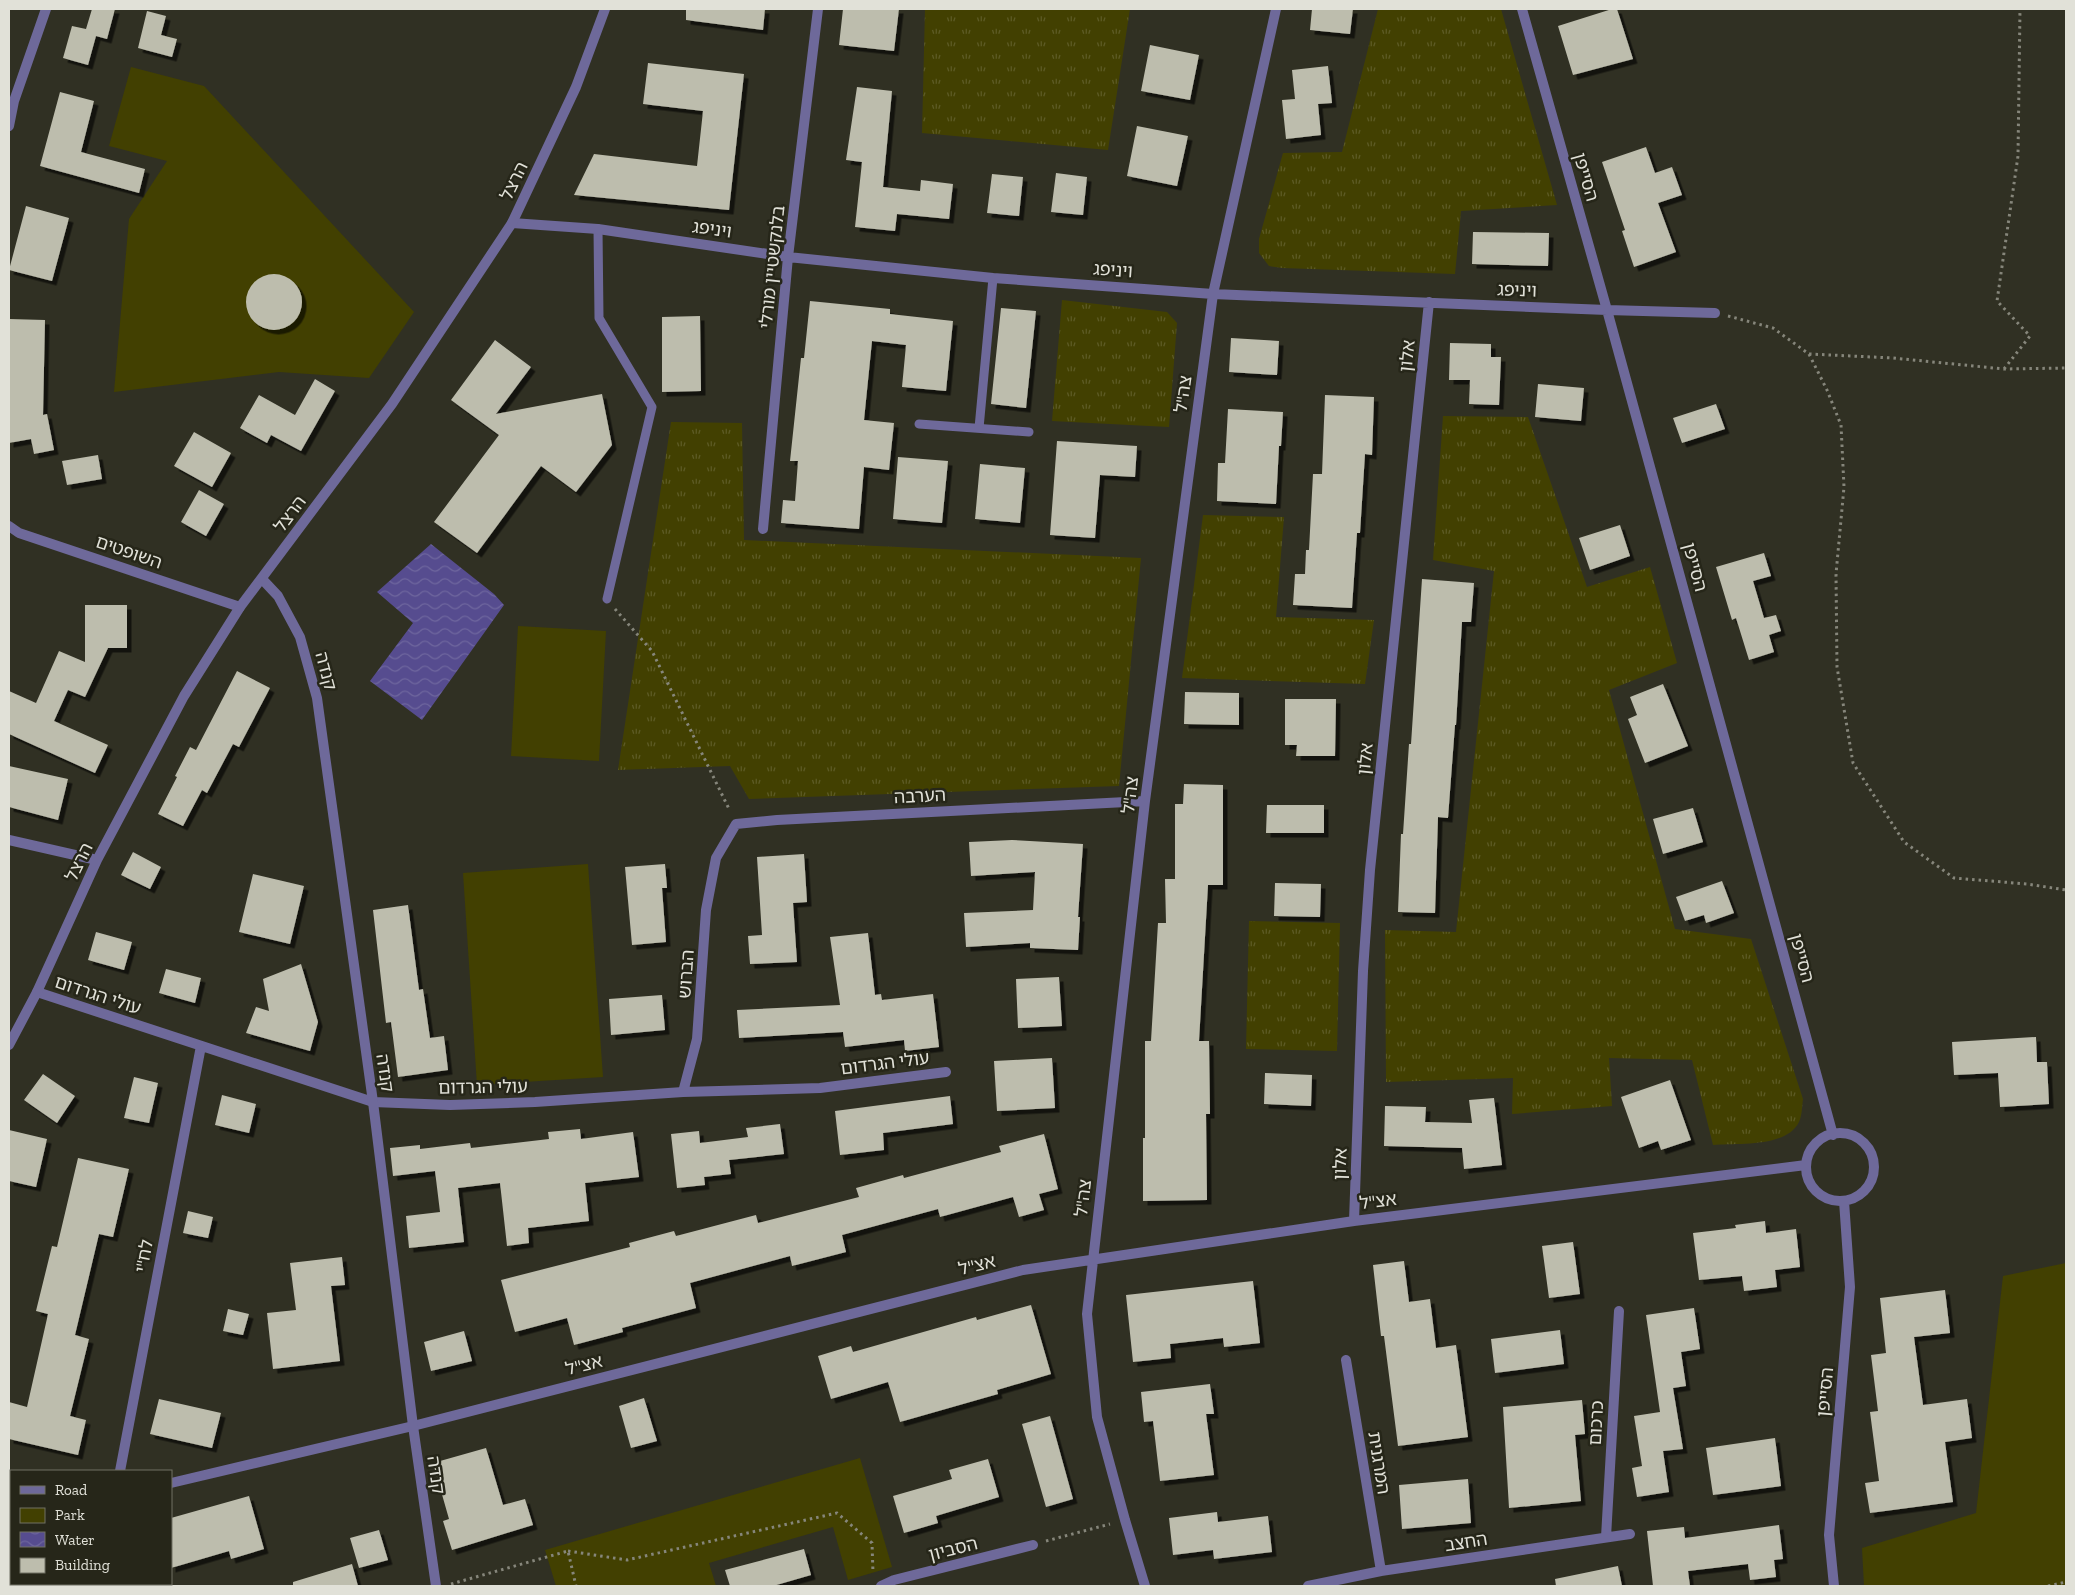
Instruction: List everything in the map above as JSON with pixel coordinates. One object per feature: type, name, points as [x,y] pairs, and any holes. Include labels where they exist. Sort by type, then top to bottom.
[{"type":"street","points":[[9,126],[12,100],[46,9]]},
{"type":"street","name":"הרצל","points":[[9,1045],[37,992],[96,860],[184,696],[240,607],[392,404],[512,223],[576,87],[605,9]]},
{"type":"street","name":"בלנקשטיין מורלי","points":[[763,529],[788,256],[818,9]]},
{"type":"street","name":"צה\"ל","points":[[1146,1586],[1125,1520],[1097,1417],[1087,1314],[1145,801],[1213,294],[1276,9]]},
{"type":"street","name":"הסייפן","points":[[1522,9],[1607,310],[1833,1134]]},
{"type":"street","name":"ויניפג","points":[[512,223],[598,229],[788,256],[993,278],[1213,294],[1607,310],[1715,312]]},
{"type":"street","name":"אלון","points":[[1354,1221],[1363,971],[1370,870],[1429,302]]},
{"type":"street","name":"השופטים","points":[[9,526],[19,533],[240,607]]},
{"type":"street","name":"קנדה","points":[[262,579],[278,596],[300,637],[317,698],[373,1102],[413,1426],[436,1586]]},
{"type":"street","name":"הערבה","points":[[736,824],[777,820],[1145,801]]},
{"type":"street","name":"הברוש","points":[[684,1092],[697,1039],[706,910],[716,858],[736,824]]},
{"type":"street","points":[[9,840],[96,860]]},
{"type":"street","name":"עולי הגרדום","points":[[37,992],[373,1102],[450,1105],[535,1102],[684,1092],[820,1088],[946,1072]]},
{"type":"street","name":"לח\"י","points":[[120,1470],[201,1046]]},
{"type":"street","points":[[1833,1134],[1850,1135],[1860,1140],[1868,1149],[1873,1159],[1874,1171],[1870,1182],[1863,1192],[1854,1198],[1844,1201],[1833,1201],[1823,1197],[1815,1190],[1809,1182],[1806,1165],[1810,1151],[1817,1142],[1833,1134]]},
{"type":"street","name":"אצ\"ל","points":[[172,1482],[413,1426],[1023,1270],[1354,1221],[1806,1165]]},
{"type":"street","name":"הסייפן","points":[[1834,1586],[1829,1536],[1850,1287],[1844,1201]]},
{"type":"street","name":"כרכום","points":[[1606,1537],[1619,1311]]},
{"type":"street","name":"המרגנית","points":[[1346,1360],[1381,1571]]},
{"type":"street","name":"החצב","points":[[1308,1586],[1381,1571],[1630,1534]]},
{"type":"street","name":"הסביון","points":[[881,1586],[894,1580],[1033,1545]]},
{"type":"lane","points":[[598,229],[599,318],[652,407],[607,599]]},
{"type":"lane","points":[[979,428],[993,278]]},
{"type":"lane","points":[[919,424],[1029,432]]},
{"type":"path","points":[[2004,369],[2030,336],[1997,301],[2018,156],[2020,9]]},
{"type":"path","points":[[1715,312],[1773,328],[1809,354],[1827,390],[1841,425],[1844,487],[1836,574],[1837,667],[1853,763],[1904,842],[1954,878],[2027,884],[2066,890]]},
{"type":"path","points":[[1809,354],[1893,358],[2004,369],[2066,368]]},
{"type":"path","points":[[607,599],[652,651],[736,824]]},
{"type":"path","points":[[444,1586],[568,1552],[627,1560],[837,1513],[872,1543],[873,1578]]},
{"type":"path","points":[[1033,1545],[1125,1520]]},
{"type":"path","points":[[568,1552],[576,1586]]},
{"type":"path","points":[[2048,1586],[2066,1582]]},
{"type":"green space","points":[[925,9],[1130,9],[1108,150],[922,133]]},
{"type":"green space","points":[[1378,9],[1501,9],[1557,205],[1461,211],[1455,274],[1269,266],[1259,253],[1259,239],[1283,153],[1342,152]]},
{"type":"green space","points":[[131,67],[204,86],[414,312],[369,378],[279,372],[114,392],[129,219],[167,161],[109,146]]},
{"type":"green space","points":[[1062,300],[1167,312],[1177,323],[1169,427],[1052,421]]},
{"type":"green space","points":[[1443,416],[1528,417],[1587,587],[1650,567],[1677,663],[1609,690],[1675,929],[1751,939],[1803,1099],[1799,1122],[1793,1130],[1784,1136],[1773,1140],[1748,1144],[1713,1145],[1692,1060],[1609,1058],[1612,1106],[1512,1114],[1513,1078],[1386,1082],[1385,930],[1456,932],[1494,571],[1433,560]]},
{"type":"green space","points":[[671,422],[742,423],[744,540],[1141,558],[1119,786],[749,799],[730,766],[618,770]]},
{"type":"green space","points":[[1203,515],[1284,517],[1276,617],[1374,620],[1365,684],[1182,678]]},
{"type":"green space","points":[[518,626],[606,631],[599,761],[511,756]]},
{"type":"green space","points":[[588,864],[603,1077],[477,1085],[463,873]]},
{"type":"green space","points":[[1249,921],[1340,923],[1337,1051],[1246,1049]]},
{"type":"green space","points":[[2066,1263],[2066,1586],[1864,1586],[1862,1548],[1976,1513],[2003,1276]]},
{"type":"green space","points":[[860,1458],[892,1567],[848,1580],[833,1527],[709,1563],[716,1586],[556,1586],[545,1550]]},
{"type":"water","points":[[431,544],[494,594],[504,605],[422,720],[370,681],[413,623],[377,592]]},
{"type":"building","points":[[92,9],[115,9],[107,39],[96,36],[88,65],[63,58],[72,26],[86,29]]},
{"type":"building","points":[[686,9],[765,9],[763,30],[686,20]]},
{"type":"building","points":[[843,9],[899,9],[894,51],[839,45]]},
{"type":"building","points":[[1312,9],[1353,9],[1350,34],[1310,30]]},
{"type":"building","points":[[1617,9],[1633,59],[1573,75],[1558,26]]},
{"type":"building","points":[[147,11],[166,16],[161,35],[177,39],[172,57],[138,48]]},
{"type":"building","points":[[1150,45],[1199,55],[1190,100],[1141,91]]},
{"type":"building","points":[[648,63],[744,74],[729,210],[574,195],[594,154],[697,166],[703,111],[643,104]]},
{"type":"building","points":[[1328,66],[1332,103],[1318,104],[1321,135],[1286,139],[1282,100],[1295,99],[1292,70]]},
{"type":"building","points":[[857,87],[892,91],[883,187],[920,191],[921,180],[953,184],[949,219],[897,214],[895,231],[855,227],[862,162],[846,160]]},
{"type":"building","points":[[60,92],[94,101],[81,152],[145,169],[139,193],[40,166]]},
{"type":"building","points":[[1137,126],[1188,136],[1177,186],[1127,176]]},
{"type":"building","points":[[1646,147],[1655,173],[1672,167],[1682,195],[1658,203],[1676,252],[1634,267],[1622,231],[1625,230],[1602,162]]},
{"type":"building","points":[[1056,173],[1087,177],[1083,215],[1051,212]]},
{"type":"building","points":[[992,174],[1023,177],[1019,216],[987,213]]},
{"type":"building","points":[[26,206],[69,218],[52,281],[9,270]]},
{"type":"building","points":[[1473,232],[1549,233],[1548,266],[1472,264]]},
{"type":"building","points":[[274,274],[289,279],[297,287],[302,302],[297,317],[289,325],[274,330],[259,325],[251,317],[246,302],[251,287],[259,279]]},
{"type":"building","points":[[810,301],[890,309],[890,314],[953,321],[946,391],[902,387],[906,345],[872,341],[864,420],[894,423],[889,470],[864,467],[859,529],[781,523],[783,500],[795,501],[798,461],[790,461],[801,358],[804,358]]},
{"type":"building","points":[[1001,308],[1036,311],[1026,408],[991,404]]},
{"type":"building","points":[[700,316],[701,391],[662,392],[662,317]]},
{"type":"building","points":[[9,319],[45,320],[43,415],[47,414],[54,450],[34,454],[31,439],[9,443]]},
{"type":"building","points":[[1231,338],[1279,341],[1277,375],[1229,372]]},
{"type":"building","points":[[495,340],[531,367],[496,414],[602,394],[612,445],[576,492],[541,466],[477,553],[434,522],[499,435],[451,400]]},
{"type":"building","points":[[1450,343],[1491,344],[1491,357],[1501,357],[1499,405],[1469,404],[1470,380],[1449,380]]},
{"type":"building","points":[[315,379],[335,391],[301,451],[271,435],[267,443],[240,428],[259,395],[295,415]]},
{"type":"building","points":[[1538,384],[1584,388],[1581,421],[1535,417]]},
{"type":"building","points":[[1325,395],[1374,397],[1372,455],[1365,454],[1360,533],[1357,533],[1352,608],[1293,605],[1295,574],[1305,574],[1306,550],[1309,550],[1313,474],[1322,474]]},
{"type":"building","points":[[1716,404],[1725,429],[1682,443],[1673,418]]},
{"type":"building","points":[[1228,409],[1283,412],[1276,504],[1217,501],[1218,463],[1225,463]]},
{"type":"building","points":[[194,432],[231,453],[212,487],[174,466]]},
{"type":"building","points":[[1057,441],[1137,446],[1135,477],[1100,475],[1095,538],[1050,535]]},
{"type":"building","points":[[98,455],[102,479],[67,485],[62,461]]},
{"type":"building","points":[[898,457],[948,461],[942,523],[893,519]]},
{"type":"building","points":[[980,464],[1025,468],[1020,523],[975,519]]},
{"type":"building","points":[[199,490],[224,504],[206,536],[181,522]]},
{"type":"building","points":[[1620,525],[1630,556],[1590,570],[1579,538]]},
{"type":"building","points":[[1764,553],[1771,576],[1753,581],[1764,618],[1776,615],[1781,631],[1769,635],[1774,652],[1749,660],[1736,618],[1732,620],[1716,567]]},
{"type":"building","points":[[1422,579],[1474,583],[1471,622],[1462,622],[1448,818],[1438,817],[1435,913],[1398,912],[1401,834],[1403,834],[1409,744],[1411,744]]},
{"type":"building","points":[[85,605],[127,605],[127,648],[108,648],[85,697],[68,690],[54,721],[108,745],[95,773],[9,734],[9,691],[36,703],[59,651],[85,662]]},
{"type":"building","points":[[237,671],[270,688],[239,747],[233,744],[207,793],[202,790],[183,826],[158,814],[190,747],[196,750]]},
{"type":"building","points":[[1663,684],[1688,746],[1645,763],[1628,719],[1637,715],[1630,697]]},
{"type":"building","points":[[1185,692],[1239,693],[1239,725],[1184,724]]},
{"type":"building","points":[[1285,699],[1336,699],[1335,756],[1296,756],[1297,745],[1285,745]]},
{"type":"building","points":[[9,766],[68,779],[58,820],[9,807]]},
{"type":"building","points":[[1184,784],[1223,785],[1223,885],[1208,885],[1199,1041],[1209,1041],[1210,1114],[1206,1114],[1207,1200],[1143,1201],[1145,1041],[1151,1041],[1158,923],[1166,923],[1165,879],[1175,879],[1175,804],[1183,804]]},
{"type":"building","points":[[1267,805],[1324,805],[1324,833],[1266,833]]},
{"type":"building","points":[[1693,808],[1703,842],[1663,854],[1653,819]]},
{"type":"building","points":[[1012,840],[1083,844],[1078,917],[1080,917],[1078,950],[1030,948],[1030,943],[966,947],[964,913],[1033,910],[1035,872],[971,876],[969,842]]},
{"type":"building","points":[[133,852],[161,867],[150,889],[121,875]]},
{"type":"building","points":[[804,854],[807,902],[793,903],[797,962],[750,964],[748,936],[762,935],[757,857]]},
{"type":"building","points":[[665,864],[667,888],[662,888],[666,942],[632,945],[625,867]]},
{"type":"building","points":[[253,874],[304,886],[290,944],[239,932]]},
{"type":"building","points":[[1722,881],[1734,913],[1706,923],[1704,915],[1685,921],[1676,897]]},
{"type":"building","points":[[1275,883],[1321,884],[1320,917],[1274,916]]},
{"type":"building","points":[[408,905],[419,990],[423,989],[430,1038],[444,1036],[448,1070],[398,1077],[391,1022],[386,1023],[373,910]]},
{"type":"building","points":[[96,932],[132,942],[124,970],[88,960]]},
{"type":"building","points":[[868,933],[875,995],[881,994],[882,1000],[933,994],[939,1047],[905,1051],[904,1040],[845,1047],[843,1032],[739,1038],[737,1010],[840,1005],[830,937]]},
{"type":"building","points":[[301,964],[318,1022],[310,1051],[246,1033],[256,1007],[269,1011],[263,979]]},
{"type":"building","points":[[166,969],[201,978],[195,1003],[159,993]]},
{"type":"building","points":[[1059,977],[1062,1026],[1018,1028],[1016,979]]},
{"type":"building","points":[[662,995],[665,1030],[611,1035],[609,999]]},
{"type":"building","points":[[2036,1037],[2037,1062],[2047,1062],[2049,1104],[2000,1107],[1998,1073],[1954,1075],[1952,1042]]},
{"type":"building","points":[[1052,1058],[1055,1108],[997,1111],[994,1061]]},
{"type":"building","points":[[1265,1073],[1312,1075],[1311,1106],[1264,1104]]},
{"type":"building","points":[[43,1074],[75,1096],[57,1123],[24,1100]]},
{"type":"building","points":[[134,1077],[158,1083],[149,1123],[124,1118]]},
{"type":"building","points":[[1670,1080],[1691,1140],[1661,1150],[1658,1141],[1639,1148],[1621,1097]]},
{"type":"building","points":[[222,1095],[256,1104],[249,1133],[215,1125]]},
{"type":"building","points":[[950,1096],[953,1124],[883,1133],[884,1150],[840,1155],[835,1111]]},
{"type":"building","points":[[1494,1098],[1502,1165],[1464,1169],[1462,1148],[1384,1146],[1385,1106],[1426,1107],[1425,1122],[1472,1123],[1469,1100]]},
{"type":"building","points":[[780,1124],[784,1154],[729,1160],[731,1174],[704,1177],[705,1185],[677,1188],[671,1134],[699,1131],[700,1143],[748,1137],[746,1128]]},
{"type":"building","points":[[580,1129],[581,1139],[633,1132],[639,1177],[585,1183],[589,1221],[528,1228],[529,1243],[507,1246],[500,1183],[458,1188],[464,1242],[409,1248],[406,1216],[440,1212],[435,1171],[393,1176],[390,1148],[420,1145],[420,1149],[470,1143],[471,1148],[549,1139],[548,1132]]},
{"type":"building","points":[[9,1130],[47,1139],[36,1187],[9,1181]]},
{"type":"building","points":[[1044,1134],[1058,1189],[1039,1194],[1044,1210],[1019,1217],[1013,1197],[940,1217],[938,1209],[842,1235],[846,1252],[792,1266],[790,1256],[690,1283],[696,1308],[622,1328],[623,1332],[574,1345],[567,1318],[515,1332],[501,1280],[630,1247],[629,1243],[674,1231],[676,1236],[756,1215],[758,1223],[859,1197],[856,1188],[903,1175],[904,1178],[1001,1152],[999,1146]]},
{"type":"building","points":[[78,1158],[129,1169],[113,1237],[99,1234],[75,1335],[89,1339],[70,1416],[86,1420],[78,1455],[9,1439],[9,1402],[27,1407],[48,1314],[36,1311],[52,1246],[57,1247]]},
{"type":"building","points":[[188,1211],[213,1217],[208,1238],[183,1233]]},
{"type":"building","points":[[1765,1221],[1766,1233],[1796,1229],[1800,1267],[1775,1270],[1777,1287],[1744,1291],[1742,1276],[1699,1280],[1693,1233],[1736,1228],[1735,1225]]},
{"type":"building","points":[[1573,1242],[1580,1294],[1549,1298],[1542,1246]]},
{"type":"building","points":[[342,1257],[345,1285],[331,1286],[340,1361],[273,1369],[267,1313],[296,1310],[290,1263]]},
{"type":"building","points":[[1404,1261],[1409,1302],[1430,1299],[1436,1348],[1456,1345],[1468,1437],[1398,1446],[1384,1336],[1381,1336],[1373,1265]]},
{"type":"building","points":[[1253,1281],[1260,1343],[1224,1347],[1223,1338],[1170,1344],[1171,1358],[1133,1362],[1126,1295]]},
{"type":"building","points":[[1945,1290],[1950,1333],[1914,1337],[1923,1405],[1967,1399],[1972,1438],[1945,1442],[1953,1502],[1870,1513],[1865,1483],[1879,1481],[1870,1412],[1878,1411],[1871,1355],[1886,1353],[1880,1298]]},
{"type":"building","points":[[1031,1305],[1051,1374],[997,1390],[998,1394],[900,1422],[888,1382],[831,1399],[818,1356],[851,1346],[853,1352],[976,1317],[977,1320]]},
{"type":"building","points":[[1694,1308],[1700,1349],[1681,1352],[1686,1386],[1673,1388],[1683,1449],[1663,1451],[1669,1492],[1637,1497],[1632,1468],[1642,1466],[1634,1416],[1660,1412],[1646,1315]]},
{"type":"building","points":[[228,1309],[249,1314],[243,1335],[223,1331]]},
{"type":"building","points":[[1560,1330],[1564,1364],[1495,1373],[1491,1339]]},
{"type":"building","points":[[464,1331],[472,1361],[431,1371],[424,1342]]},
{"type":"building","points":[[1210,1384],[1214,1414],[1206,1414],[1214,1475],[1160,1481],[1153,1421],[1144,1422],[1141,1392]]},
{"type":"building","points":[[644,1398],[657,1441],[631,1448],[619,1406]]},
{"type":"building","points":[[159,1399],[221,1413],[212,1448],[150,1434]]},
{"type":"building","points":[[1582,1400],[1585,1434],[1575,1435],[1581,1501],[1509,1508],[1503,1407]]},
{"type":"building","points":[[1050,1416],[1073,1499],[1046,1507],[1022,1424]]},
{"type":"building","points":[[1775,1438],[1781,1486],[1713,1495],[1706,1448]]},
{"type":"building","points":[[486,1448],[503,1505],[525,1499],[533,1525],[452,1550],[443,1521],[449,1519],[433,1463]]},
{"type":"building","points":[[988,1459],[999,1497],[936,1516],[938,1523],[904,1533],[893,1496],[952,1479],[949,1470]]},
{"type":"building","points":[[1468,1479],[1471,1523],[1402,1529],[1399,1485]]},
{"type":"building","points":[[249,1496],[264,1549],[231,1559],[229,1551],[172,1568],[172,1518]]},
{"type":"building","points":[[1217,1512],[1218,1522],[1268,1516],[1272,1552],[1214,1559],[1213,1550],[1173,1555],[1169,1518]]},
{"type":"building","points":[[1779,1525],[1783,1559],[1774,1560],[1776,1577],[1750,1580],[1748,1564],[1688,1571],[1690,1586],[1653,1586],[1647,1531],[1684,1527],[1685,1538]]},
{"type":"building","points":[[379,1530],[388,1560],[359,1568],[350,1538]]},
{"type":"building","points":[[804,1549],[811,1575],[773,1586],[730,1586],[725,1570]]},
{"type":"building","points":[[352,1564],[358,1586],[293,1586],[293,1582]]},
{"type":"building","points":[[1618,1566],[1622,1586],[1556,1586],[1555,1579]]}]
